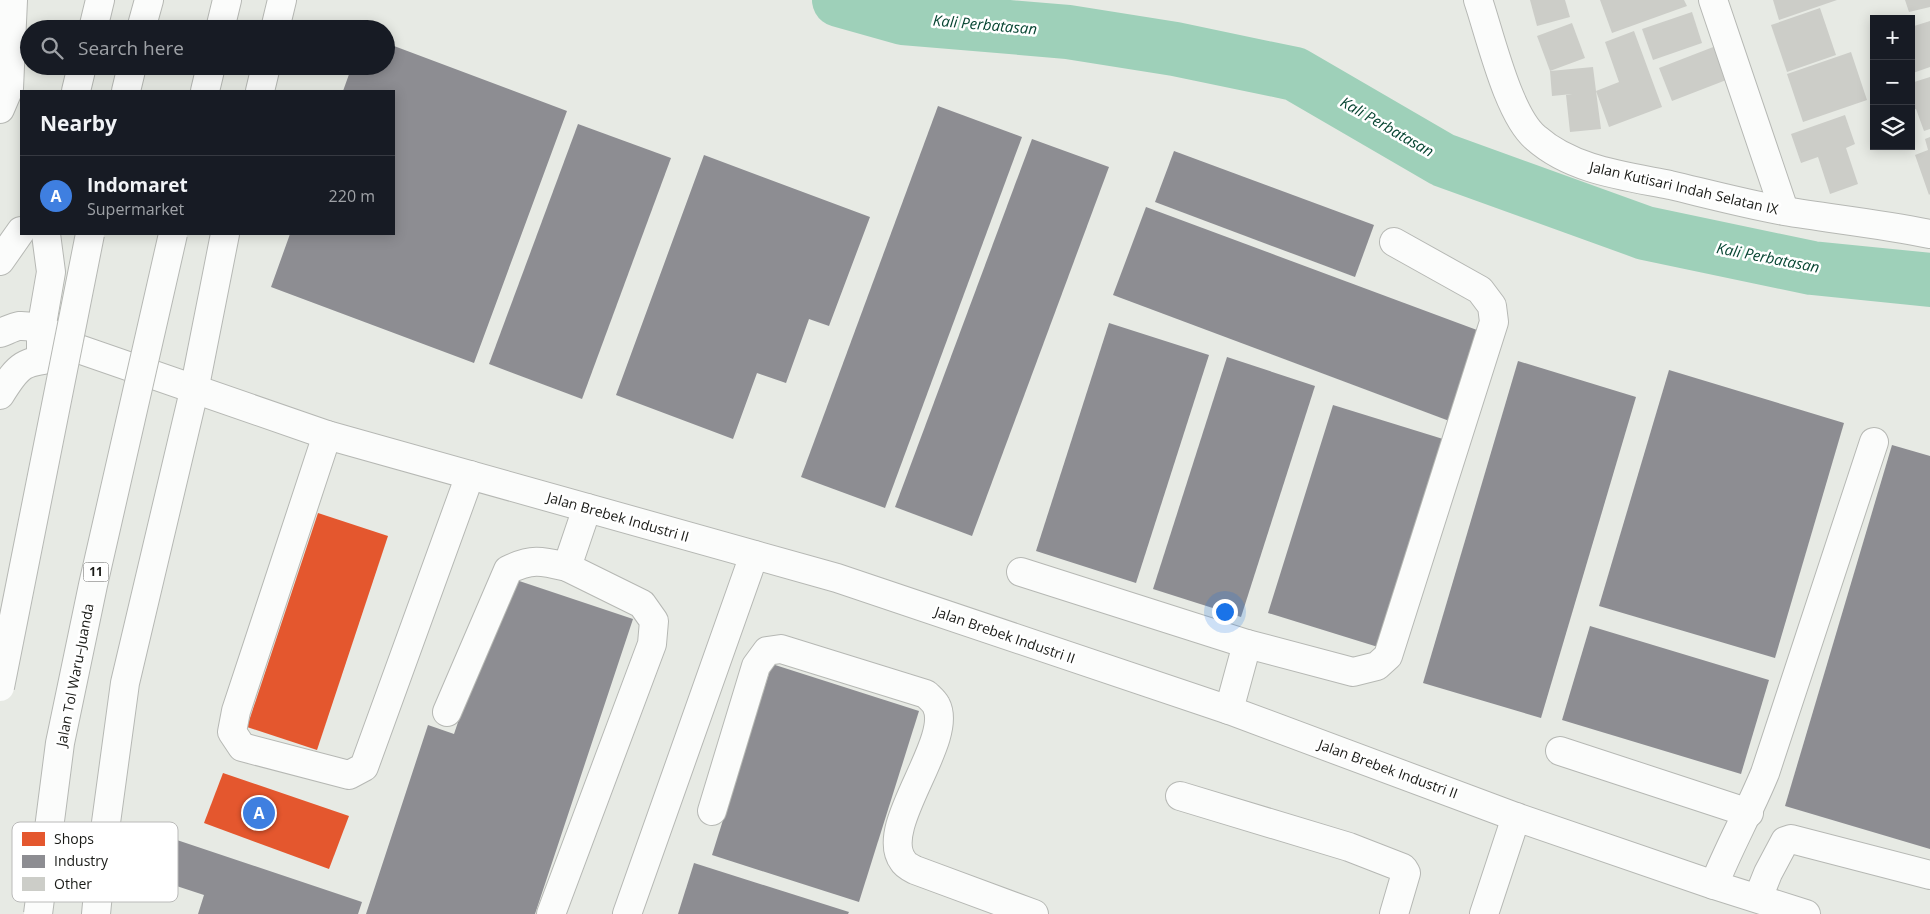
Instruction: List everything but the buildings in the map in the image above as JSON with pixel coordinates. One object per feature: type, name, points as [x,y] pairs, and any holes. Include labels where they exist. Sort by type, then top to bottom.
[{"type":"main road","points":[[0,108],[9,88],[13,0]]},
{"type":"main road","points":[[95,20],[100,0]]},
{"type":"main road","points":[[143,20],[149,0]]},
{"type":"main road","points":[[222,20],[227,0]]},
{"type":"main road","points":[[277,20],[282,0]]},
{"type":"main road","name":"Jalan Kutisari Indah Selatan IX","points":[[1478,0],[1510,97],[1523,123],[1535,138],[1585,166],[1784,210],[1877,223],[1930,234]]},
{"type":"main road","points":[[1713,0],[1784,210]]},
{"type":"main road","points":[[76,90],[80,75]]},
{"type":"main road","points":[[126,90],[130,75]]},
{"type":"main road","points":[[205,90],[209,75]]},
{"type":"main road","points":[[260,90],[264,75]]},
{"type":"main road","points":[[0,261],[20,232]]},
{"type":"main road","points":[[41,360],[42,330],[50,272],[46,235]]},
{"type":"main road","points":[[0,687],[90,235]]},
{"type":"main road","name":"Jalan Tol Waru–Juanda","points":[[50,822],[60,743],[93,585],[173,235]]},
{"type":"main road","points":[[106,822],[126,683],[194,391],[225,235]]},
{"type":"main road","points":[[1021,572],[1247,644],[1353,672],[1377,666],[1388,656],[1494,322],[1492,306],[1480,290],[1394,242]]},
{"type":"main road","name":"Jalan Brebek Industri II","points":[[0,333],[19,326],[42,330],[62,339],[70,346],[194,391],[327,435],[837,578],[1229,710],[1516,817],[1714,885],[1806,914]]},
{"type":"main road","points":[[0,395],[12,376],[24,364],[60,358],[70,346]]},
{"type":"main road","points":[[327,435],[236,711],[232,732],[242,746],[349,775],[364,767],[470,475]]},
{"type":"main road","points":[[1714,885],[1726,854],[1748,814],[1765,774],[1874,442]]},
{"type":"main road","points":[[567,567],[586,508]]},
{"type":"main road","points":[[627,914],[754,555]]},
{"type":"main road","points":[[447,712],[508,570],[528,561],[540,560],[567,567],[642,604],[654,621],[652,644],[551,914]]},
{"type":"main road","points":[[1229,710],[1247,644]]},
{"type":"main road","points":[[712,811],[756,666],[767,651],[781,649],[926,694],[936,706],[939,726],[898,832],[898,851],[903,862],[915,870],[1034,914]]},
{"type":"main road","points":[[1560,750],[1748,814]]},
{"type":"main road","points":[[1180,796],[1349,847],[1404,868],[1406,873],[1394,914]]},
{"type":"main road","points":[[1484,914],[1516,817]]},
{"type":"main road","points":[[1758,898],[1768,872],[1785,841],[1791,839],[1930,875]]},
{"type":"waterway","name":"Kali Perbatasan","points":[[839,0],[903,18],[1068,32],[1175,49],[1295,74],[1443,160],[1645,233],[1812,268],[1930,280]]},
{"type":"place","name":"Indomaret","points":[[259,813]]}]
